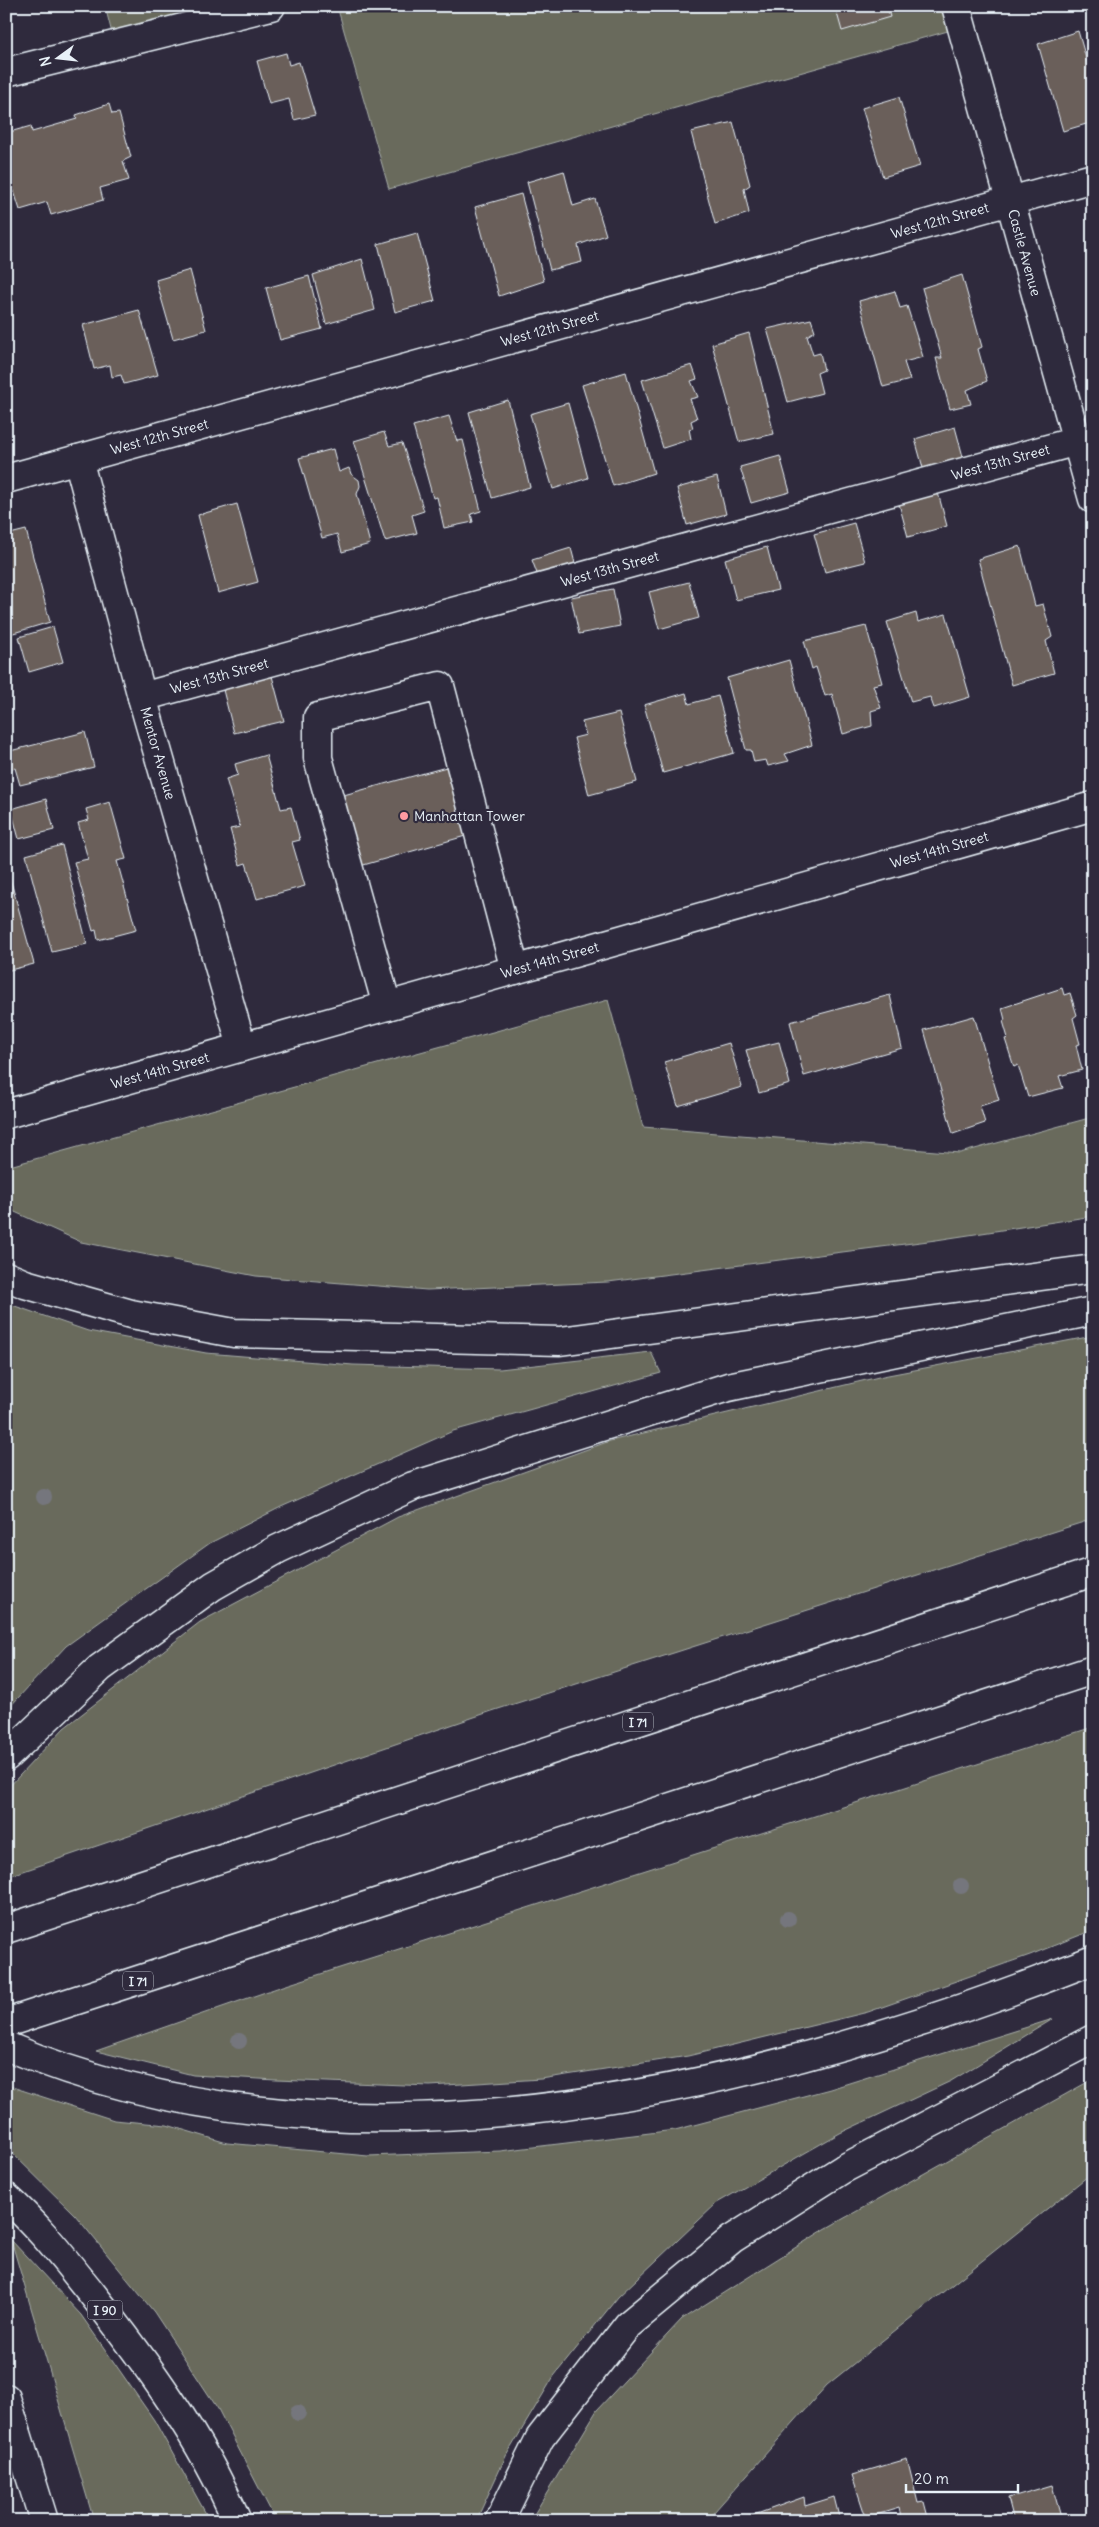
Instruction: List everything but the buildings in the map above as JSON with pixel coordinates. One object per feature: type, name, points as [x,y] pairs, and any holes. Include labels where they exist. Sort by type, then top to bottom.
[{"type":"main road","points":[[6,72],[271,6]]},
{"type":"main road","name":"Castle Avenue","points":[[956,6],[1010,201],[1083,451],[1093,498]]},
{"type":"main road","name":"West 12th Street","points":[[6,479],[1093,178]]},
{"type":"main road","name":"West 13th Street","points":[[142,697],[1083,451]]},
{"type":"main road","name":"Mentor Avenue","points":[[78,459],[142,697],[242,1047]]},
{"type":"main road","points":[[387,1006],[318,758],[318,717],[440,686],[515,970]]},
{"type":"main road","name":"West 14th Street","points":[[6,1114],[1093,806]]},
{"type":"main road","points":[[6,1276],[26,1284],[131,1314],[234,1333],[560,1340],[1093,1270]]},
{"type":"main road","points":[[6,1757],[100,1668],[213,1586],[278,1549],[413,1486],[728,1387],[1093,1311]]},
{"type":"main road","name":"I 71","points":[[6,1929],[1093,1572]]},
{"type":"main road","name":"I 71","points":[[6,2023],[1093,1670]]},
{"type":"main road","points":[[6,2046],[42,2061],[138,2090],[269,2112],[351,2118],[545,2108],[629,2095],[725,2076],[832,2049],[924,2022],[1093,1960]]},
{"type":"main road","points":[[499,2521],[540,2438],[628,2325],[732,2239],[843,2169],[1093,2039]]},
{"type":"main road","name":"I 90","points":[[6,2197],[68,2264],[134,2346],[191,2432],[237,2521]]},
{"type":"main road","points":[[6,2398],[44,2521]]},
{"type":"green space","points":[[105,6],[271,6],[115,45]]},
{"type":"green space","points":[[337,6],[956,6],[962,27],[389,189]]},
{"type":"green space","points":[[608,1000],[643,1127],[960,1153],[1093,1117],[1093,1216],[936,1240],[608,1282],[427,1290],[256,1276],[81,1242],[6,1208],[6,1167]]},
{"type":"green space","points":[[6,1303],[88,1331],[206,1353],[353,1365],[500,1369],[651,1352],[661,1373],[453,1431],[281,1507],[210,1543],[66,1646],[6,1711]]},
{"type":"green space","points":[[1093,1336],[1093,1519],[492,1711],[6,1877],[6,1790],[64,1728],[200,1622],[398,1517],[610,1441],[883,1376]]},
{"type":"green space","points":[[1093,1727],[1093,1930],[1030,1955],[868,2012],[688,2056],[541,2079],[430,2086],[193,2075],[96,2051],[277,1988]]},
{"type":"green space","points":[[1053,2019],[951,2081],[840,2133],[717,2203],[618,2297],[554,2376],[506,2456],[476,2521],[276,2521],[218,2409],[154,2312],[75,2215],[6,2147],[6,2085],[114,2120],[167,2125],[227,2143],[368,2156],[500,2151],[675,2130],[830,2089]]},
{"type":"green space","points":[[1093,2079],[1093,2172],[827,2385],[706,2521],[530,2521],[597,2410],[682,2319],[825,2229]]},
{"type":"green space","points":[[11,2240],[81,2315],[154,2420],[210,2521],[94,2521]]},
{"type":"place","name":"Manhattan Tower","points":[[404,816]]}]
